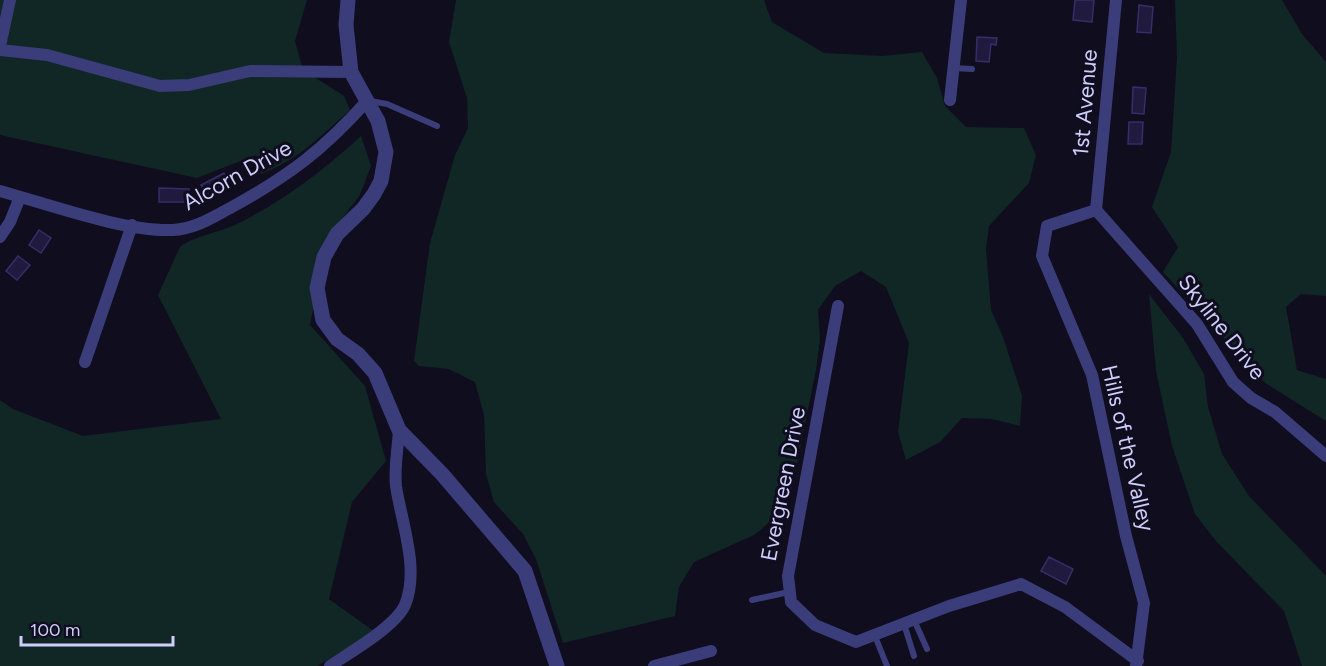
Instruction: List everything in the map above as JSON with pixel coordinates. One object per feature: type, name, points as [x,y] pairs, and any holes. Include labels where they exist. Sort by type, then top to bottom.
[{"type":"street","points":[[10,0],[0,48],[47,55],[160,86],[189,85],[250,71],[351,72]]},
{"type":"street","points":[[348,0],[346,25],[351,72],[383,135],[386,152],[381,181],[363,208],[337,234],[324,257],[317,288],[323,320],[337,339],[358,354],[375,373],[399,430],[442,474],[525,571],[557,666]]},
{"type":"street","points":[[950,100],[961,0]]},
{"type":"street","name":"1st Avenue","points":[[1096,210],[1116,0]]},
{"type":"street","name":"Alcorn Drive","points":[[0,191],[132,225],[176,230],[194,226],[280,180],[305,163],[328,143],[367,101]]},
{"type":"street","points":[[0,237],[10,222],[20,197]]},
{"type":"street","name":"Skyline Drive","points":[[1096,210],[1197,324],[1233,382],[1251,398],[1275,412],[1326,456]]},
{"type":"street","name":"Hills of the Valley","points":[[1096,210],[1047,226],[1042,256],[1092,375],[1126,536],[1144,603],[1137,663]]},
{"type":"street","points":[[85,362],[132,225]]},
{"type":"street","name":"Evergreen Drive","points":[[838,306],[788,576],[791,602],[815,625],[856,642],[949,606],[1021,584],[1065,607],[1137,663]]},
{"type":"street","points":[[330,666],[392,621],[404,605],[409,584],[409,547],[396,483],[399,430]]},
{"type":"street","points":[[654,666],[711,651]]},
{"type":"lane","points":[[954,68],[972,69]]},
{"type":"lane","points":[[367,101],[387,104],[438,126]]},
{"type":"lane","points":[[752,600],[790,592]]},
{"type":"lane","points":[[909,622],[927,649]]},
{"type":"lane","points":[[909,622],[914,656]]},
{"type":"lane","points":[[875,636],[887,666]]},
{"type":"green space","points":[[0,0],[307,0],[295,41],[303,70],[344,96],[350,110],[298,155],[261,174],[256,155],[197,178],[0,135]]},
{"type":"green space","points":[[456,0],[764,0],[772,22],[824,53],[883,56],[922,52],[937,78],[945,106],[966,127],[1024,128],[1036,155],[1029,183],[989,226],[986,249],[991,310],[1003,337],[1022,396],[1020,426],[992,419],[962,418],[940,442],[906,460],[898,432],[909,343],[886,287],[861,271],[835,286],[818,310],[820,340],[816,370],[792,488],[777,516],[754,535],[694,562],[679,587],[675,616],[563,643],[536,559],[523,534],[494,502],[486,474],[484,415],[475,382],[449,369],[419,366],[414,361],[430,243],[455,155],[468,128],[467,98],[449,42]]},
{"type":"green space","points":[[1175,0],[1282,0],[1302,34],[1326,62],[1326,296],[1301,294],[1286,307],[1297,370],[1326,379],[1326,421],[1265,383],[1163,272],[1178,247],[1152,207],[1171,152],[1177,57]]},
{"type":"green space","points":[[361,136],[371,166],[360,195],[326,240],[310,325],[365,386],[386,461],[352,502],[329,599],[375,632],[317,666],[0,666],[0,400],[13,409],[83,436],[221,419],[158,295],[180,247],[191,240],[235,225],[286,196]]},
{"type":"green space","points":[[1149,294],[1183,338],[1204,374],[1208,407],[1222,454],[1249,496],[1326,576],[1326,666],[1302,666],[1284,611],[1216,541],[1195,514],[1172,446],[1156,371]]},
{"type":"building","points":[[1075,0],[1094,0],[1092,22],[1073,20]]},
{"type":"building","points":[[1139,5],[1153,7],[1151,33],[1137,32]]},
{"type":"building","points":[[977,37],[997,38],[996,45],[991,44],[989,62],[976,61]]},
{"type":"building","points":[[1133,87],[1146,88],[1144,114],[1132,113]]},
{"type":"building","points":[[1129,122],[1143,122],[1142,144],[1128,144]]},
{"type":"building","points":[[224,173],[230,185],[208,197],[201,185]]},
{"type":"building","points":[[159,188],[189,189],[188,202],[159,202]]},
{"type":"building","points":[[39,230],[51,238],[41,253],[29,245]]},
{"type":"building","points":[[18,256],[30,265],[17,280],[6,271]]},
{"type":"building","points":[[1049,557],[1073,569],[1066,584],[1041,571]]}]
